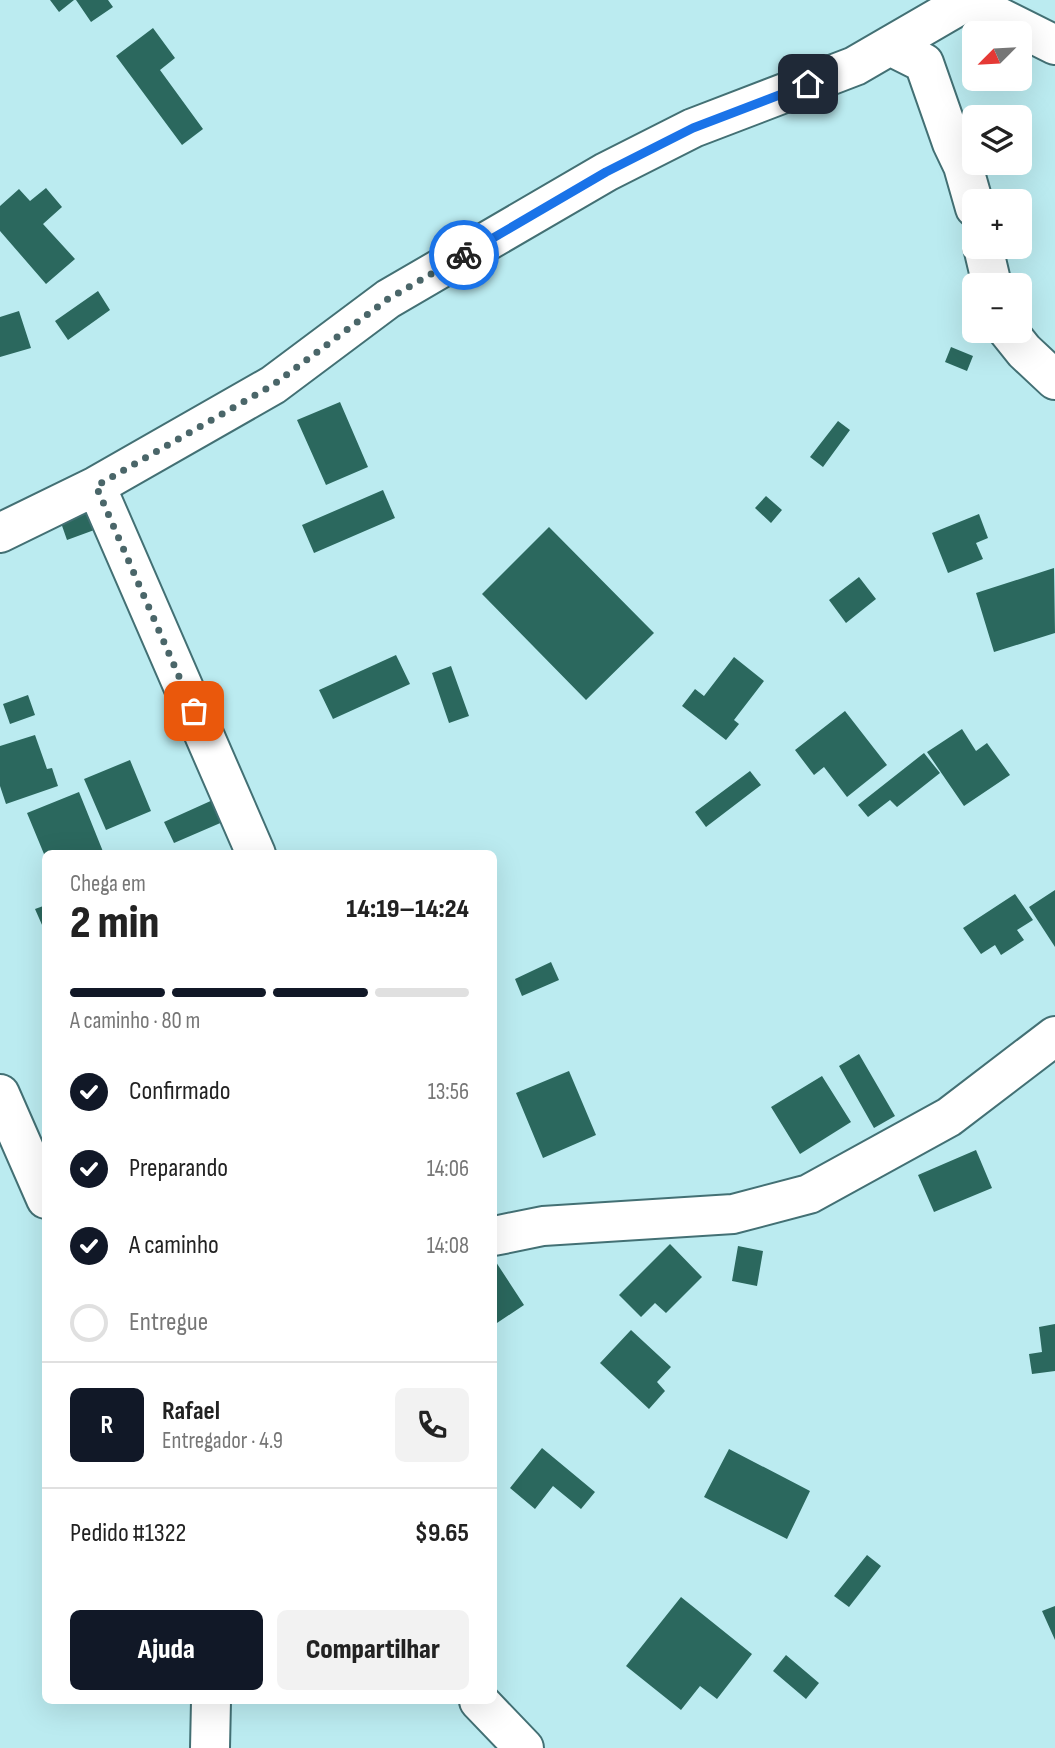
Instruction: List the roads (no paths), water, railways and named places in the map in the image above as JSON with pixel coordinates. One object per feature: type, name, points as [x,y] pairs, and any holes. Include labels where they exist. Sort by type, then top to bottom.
[{"type":"street","points":[[0,533],[96,486],[273,385],[388,299],[606,172],[693,128],[855,66],[966,1],[1055,46]]},
{"type":"street","points":[[890,46],[924,63],[970,189]]},
{"type":"street","points":[[855,66],[924,63]]},
{"type":"street","points":[[1018,343],[1055,380]]},
{"type":"street","points":[[96,486],[254,850]]},
{"type":"street","points":[[497,1235],[543,1226],[733,1214],[809,1194],[949,1117],[1055,1035]]},
{"type":"street","points":[[0,1094],[42,1190]]},
{"type":"street","points":[[210,1748],[211,1704]]},
{"type":"street","points":[[482,1704],[524,1748]]}]
